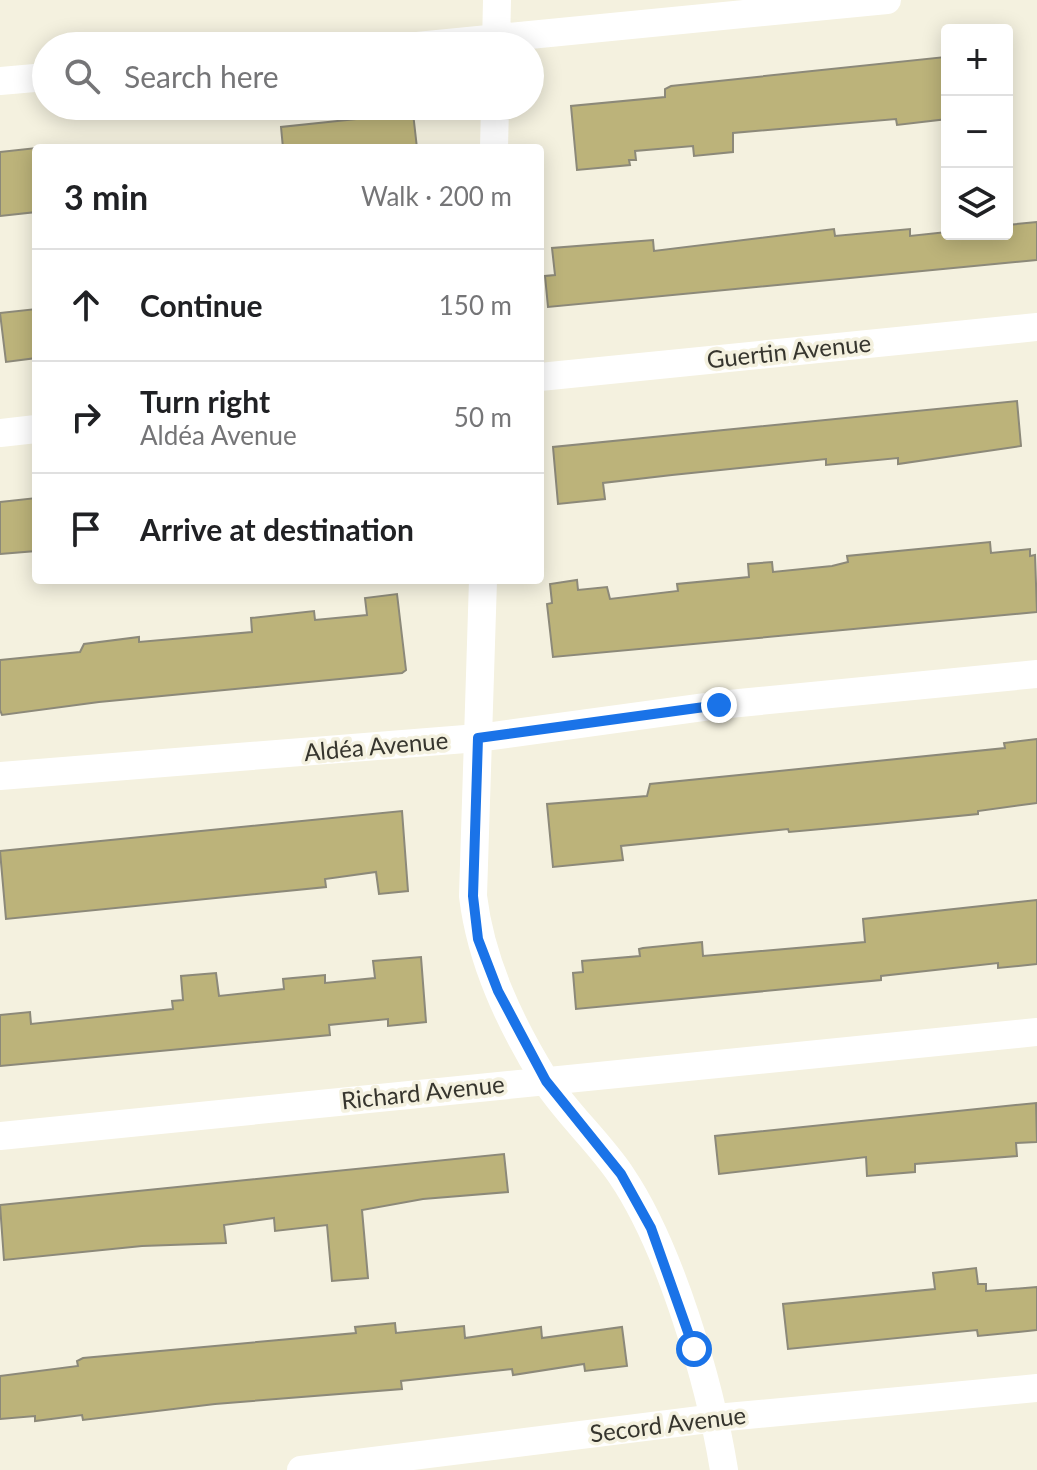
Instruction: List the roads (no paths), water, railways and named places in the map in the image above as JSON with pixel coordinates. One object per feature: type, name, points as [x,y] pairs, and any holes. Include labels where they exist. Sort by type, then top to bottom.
[{"type":"street","points":[[496,32],[497,0]]},
{"type":"street","points":[[544,38],[887,0]]},
{"type":"street","points":[[0,81],[32,78]]},
{"type":"street","points":[[494,144],[495,120]]},
{"type":"street","name":"Guertin Avenue","points":[[544,377],[1037,327]]},
{"type":"street","points":[[0,433],[32,429]]},
{"type":"street","points":[[483,584],[473,896],[478,939],[498,991],[546,1081],[621,1174],[651,1228],[716,1418],[724,1470]]},
{"type":"street","name":"Aldéa Avenue","points":[[0,776],[478,738],[719,705],[1037,674]]},
{"type":"street","name":"Richard Avenue","points":[[0,1136],[1037,1032]]},
{"type":"street","name":"Secord Avenue","points":[[301,1470],[716,1418],[1037,1388]]}]
